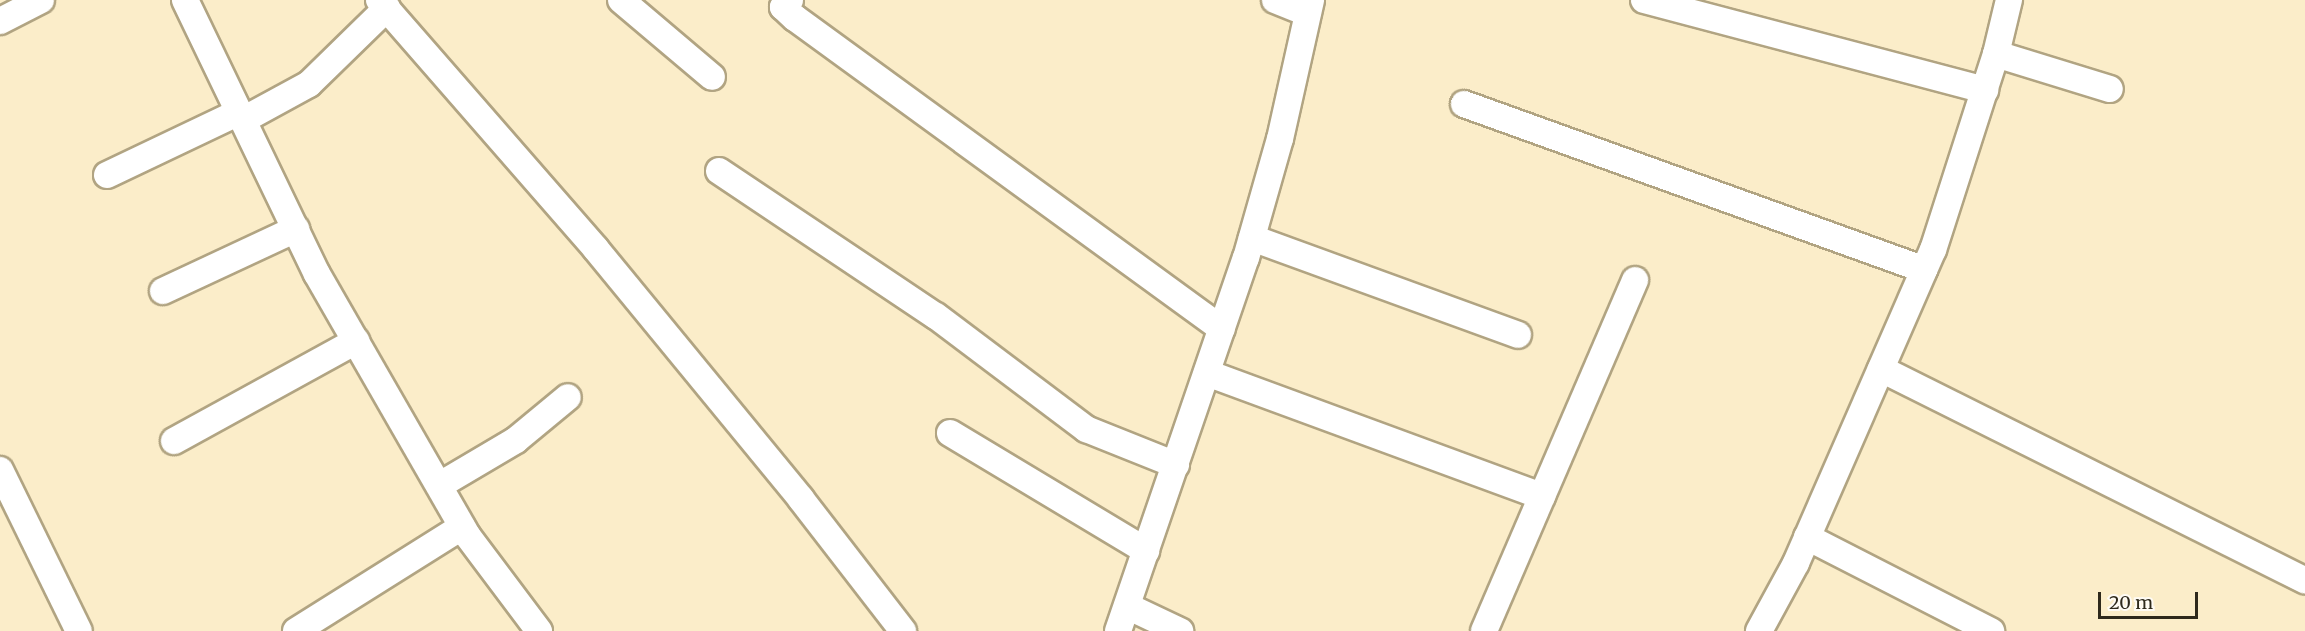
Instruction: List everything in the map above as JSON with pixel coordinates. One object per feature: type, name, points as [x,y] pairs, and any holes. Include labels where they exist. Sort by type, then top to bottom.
[{"type":"street","points":[[0,21],[41,0]]},
{"type":"street","points":[[185,0],[296,229],[356,341],[462,527],[538,631]]},
{"type":"street","points":[[621,0],[712,77]]},
{"type":"street","points":[[790,0],[783,8],[795,18],[1222,328]]},
{"type":"street","points":[[1118,631],[1252,238],[1310,7],[1275,0]]},
{"type":"street","points":[[1644,0],[1985,90]]},
{"type":"street","points":[[1759,631],[1807,537],[1924,270],[1985,90],[2009,0]]},
{"type":"street","points":[[107,175],[309,84],[383,4],[596,249],[801,499],[903,631]]},
{"type":"street","points":[[1996,54],[2109,89]]},
{"type":"street","points":[[1464,104],[1924,270]]},
{"type":"street","points":[[719,171],[936,316],[1086,429],[1176,465]]},
{"type":"street","points":[[163,291],[296,229]]},
{"type":"street","points":[[1252,238],[1518,335]]},
{"type":"street","points":[[1484,631],[1635,280]]},
{"type":"street","points":[[174,441],[356,341]]},
{"type":"street","points":[[1881,369],[2305,580]]},
{"type":"street","points":[[1207,373],[1542,496]]},
{"type":"street","points":[[440,485],[516,440],[568,397]]},
{"type":"street","points":[[950,433],[1146,551]]},
{"type":"street","points":[[0,470],[79,631]]},
{"type":"street","points":[[296,631],[462,527]]},
{"type":"street","points":[[1807,537],[1991,631]]},
{"type":"street","points":[[1127,606],[1180,631]]}]
